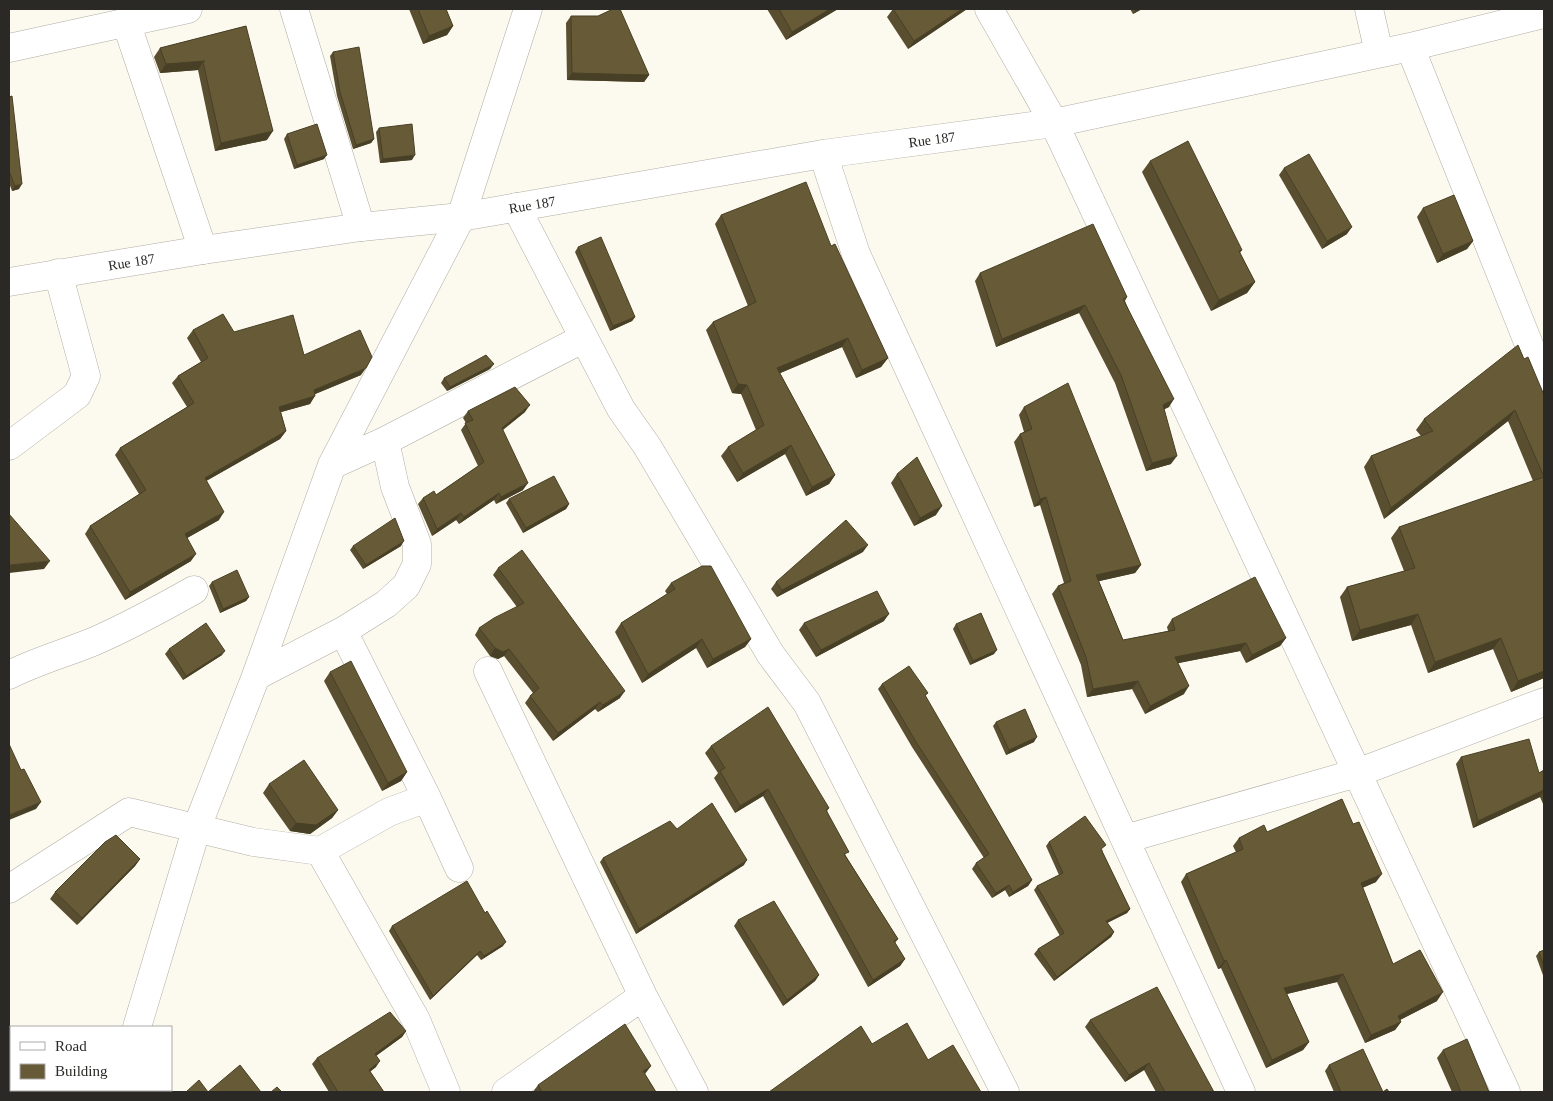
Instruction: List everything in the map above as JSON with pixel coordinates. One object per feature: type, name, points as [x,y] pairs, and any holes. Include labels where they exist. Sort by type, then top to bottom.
[{"type":"street","points":[[9,48],[188,9]]},
{"type":"street","points":[[294,9],[361,227]]},
{"type":"street","points":[[137,1026],[197,827],[256,676],[332,465],[461,217],[528,9]]},
{"type":"street","points":[[990,9],[1054,123],[1506,1092]]},
{"type":"street","points":[[1369,9],[1380,54]]},
{"type":"street","name":"Rue 187","points":[[9,282],[203,250],[361,227],[461,217],[823,154],[1054,123],[1380,54],[1544,14]]},
{"type":"street","points":[[126,22],[203,250]]},
{"type":"street","points":[[1410,47],[1544,382]]},
{"type":"street","points":[[823,154],[856,254],[1241,1092]]},
{"type":"street","points":[[516,207],[621,409],[647,446],[771,655],[807,703],[1006,1092]]},
{"type":"street","points":[[9,446],[77,395],[86,376],[58,273]]},
{"type":"street","points":[[332,465],[385,441],[584,338]]},
{"type":"street","points":[[256,676],[343,630],[386,604],[406,586],[417,564],[417,544],[395,487],[385,441]]},
{"type":"street","points":[[9,675],[102,637],[149,615],[194,590]]},
{"type":"street","points":[[343,630],[427,798],[459,868]]},
{"type":"street","points":[[488,671],[643,996],[694,1092]]},
{"type":"street","points":[[1125,839],[1358,773],[1544,702]]},
{"type":"street","points":[[9,889],[128,812],[197,827],[253,842],[320,851],[389,812],[427,798]]},
{"type":"street","points":[[320,851],[416,1020],[446,1092]]},
{"type":"street","points":[[506,1092],[643,996]]},
{"type":"building","points":[[418,9],[446,9],[453,26],[429,36]]},
{"type":"building","points":[[613,9],[620,9],[649,75],[572,73],[571,16],[598,16]]},
{"type":"building","points":[[779,9],[830,9],[792,32]]},
{"type":"building","points":[[893,9],[962,9],[914,41]]},
{"type":"building","points":[[246,26],[273,131],[221,143],[203,62],[205,61],[166,64],[160,48]]},
{"type":"building","points":[[359,47],[374,139],[356,145],[340,92],[333,52]]},
{"type":"building","points":[[12,96],[22,184],[15,186],[9,171],[9,97]]},
{"type":"building","points":[[317,124],[327,155],[297,165],[287,134]]},
{"type":"building","points":[[412,124],[415,155],[383,159],[379,128]]},
{"type":"building","points":[[1188,141],[1242,250],[1239,251],[1255,282],[1219,300],[1150,161]]},
{"type":"building","points":[[1309,154],[1352,227],[1327,241],[1284,168]]},
{"type":"building","points":[[806,182],[831,246],[835,244],[888,358],[862,370],[848,338],[777,368],[835,475],[812,487],[791,445],[743,473],[728,447],[764,425],[747,385],[738,384],[713,322],[756,302],[721,215]]},
{"type":"building","points":[[1454,195],[1473,241],[1443,254],[1423,208]]},
{"type":"building","points":[[1093,224],[1127,297],[1123,299],[1174,399],[1163,405],[1177,456],[1152,463],[1121,375],[1085,305],[1002,339],[980,273]]},
{"type":"building","points":[[601,237],[635,317],[613,326],[578,247]]},
{"type":"building","points":[[223,314],[234,332],[293,315],[304,355],[360,330],[372,357],[366,368],[314,390],[315,396],[279,407],[286,431],[205,478],[224,512],[185,534],[196,554],[130,592],[90,526],[146,490],[120,448],[194,403],[178,376],[208,358],[193,330]]},
{"type":"building","points":[[1518,345],[1524,359],[1528,357],[1544,395],[1544,477],[1515,410],[1391,508],[1371,456],[1433,431],[1424,419]]},
{"type":"building","points":[[486,355],[494,364],[450,387],[444,378]]},
{"type":"building","points":[[1068,383],[1141,565],[1096,575],[1123,640],[1175,630],[1172,619],[1255,577],[1286,638],[1252,655],[1246,643],[1175,657],[1189,686],[1150,706],[1138,681],[1093,689],[1086,657],[1058,586],[1071,581],[1046,497],[1040,499],[1020,434],[1032,429],[1024,407]]},
{"type":"building","points":[[515,387],[530,405],[502,428],[528,483],[501,497],[499,493],[464,517],[461,513],[437,529],[423,498],[434,491],[436,495],[484,462],[465,423],[473,420],[468,411]]},
{"type":"building","points":[[917,457],[942,506],[920,518],[897,474]]},
{"type":"building","points":[[554,476],[569,504],[526,528],[509,499]]},
{"type":"building","points":[[1544,477],[1544,671],[1518,681],[1501,638],[1435,662],[1418,614],[1360,630],[1347,587],[1415,568],[1399,527]]},
{"type":"building","points":[[9,514],[50,561],[9,565]]},
{"type":"building","points":[[395,518],[404,541],[366,565],[353,546]]},
{"type":"building","points":[[846,520],[868,545],[782,590],[776,582]]},
{"type":"building","points":[[522,550],[625,691],[603,705],[600,702],[558,733],[530,696],[539,688],[509,649],[503,652],[495,648],[479,628],[524,603],[498,568]]},
{"type":"building","points":[[702,566],[711,566],[751,639],[713,659],[702,639],[648,674],[621,623],[675,589],[671,583]]},
{"type":"building","points":[[237,570],[249,597],[223,609],[212,582]]},
{"type":"building","points":[[877,591],[889,614],[821,650],[804,623]]},
{"type":"building","points":[[981,613],[997,650],[973,661],[956,624]]},
{"type":"building","points":[[206,623],[225,651],[186,676],[169,649]]},
{"type":"building","points":[[351,661],[407,772],[388,783],[330,672]]},
{"type":"building","points":[[909,666],[928,693],[925,695],[1032,880],[1013,892],[1009,885],[996,893],[976,863],[989,854],[916,742],[882,684]]},
{"type":"building","points":[[768,707],[829,808],[826,810],[849,852],[844,854],[898,939],[894,941],[905,959],[873,980],[768,789],[740,806],[720,771],[725,768],[711,746]]},
{"type":"building","points":[[1025,709],[1037,737],[1009,750],[996,722]]},
{"type":"building","points":[[1529,739],[1539,773],[1544,770],[1544,790],[1478,821],[1461,757]]},
{"type":"building","points":[[9,744],[21,770],[24,769],[41,802],[9,815]]},
{"type":"building","points":[[304,760],[338,810],[316,825],[296,823],[269,784]]},
{"type":"building","points":[[1342,799],[1353,824],[1359,822],[1382,874],[1361,883],[1393,964],[1420,950],[1443,992],[1398,1016],[1401,1022],[1371,1035],[1343,974],[1284,988],[1309,1042],[1272,1060],[1226,960],[1224,961],[1186,874],[1243,849],[1239,838],[1264,825],[1267,832]]},
{"type":"building","points":[[712,803],[747,860],[639,929],[603,858],[670,821],[677,829]]},
{"type":"building","points":[[1085,816],[1106,845],[1101,849],[1130,909],[1106,921],[1114,932],[1057,977],[1038,949],[1064,933],[1037,886],[1063,873],[1049,842]]},
{"type":"building","points":[[116,835],[140,859],[82,918],[55,892],[105,842]]},
{"type":"building","points":[[467,881],[485,913],[487,911],[506,942],[484,956],[480,951],[433,996],[392,926]]},
{"type":"building","points":[[774,901],[819,975],[787,1000],[738,920]]},
{"type":"building","points":[[1544,950],[1544,966],[1539,952]]},
{"type":"building","points":[[1157,987],[1214,1092],[1165,1092],[1149,1063],[1129,1075],[1090,1020]]},
{"type":"building","points":[[390,1012],[406,1031],[375,1054],[380,1061],[369,1070],[384,1092],[338,1092],[317,1058]]},
{"type":"building","points":[[907,1023],[928,1060],[953,1045],[981,1092],[769,1092],[861,1026],[872,1044]]},
{"type":"building","points":[[625,1024],[651,1066],[643,1071],[656,1092],[542,1092],[538,1085]]},
{"type":"building","points":[[1467,1039],[1489,1092],[1461,1092],[1443,1050]]},
{"type":"building","points":[[1363,1049],[1383,1092],[1341,1092],[1329,1065]]},
{"type":"building","points":[[240,1065],[261,1092],[208,1092]]},
{"type":"building","points":[[199,1080],[208,1092],[186,1092]]},
{"type":"building","points":[[277,1087],[282,1092],[271,1092]]}]
